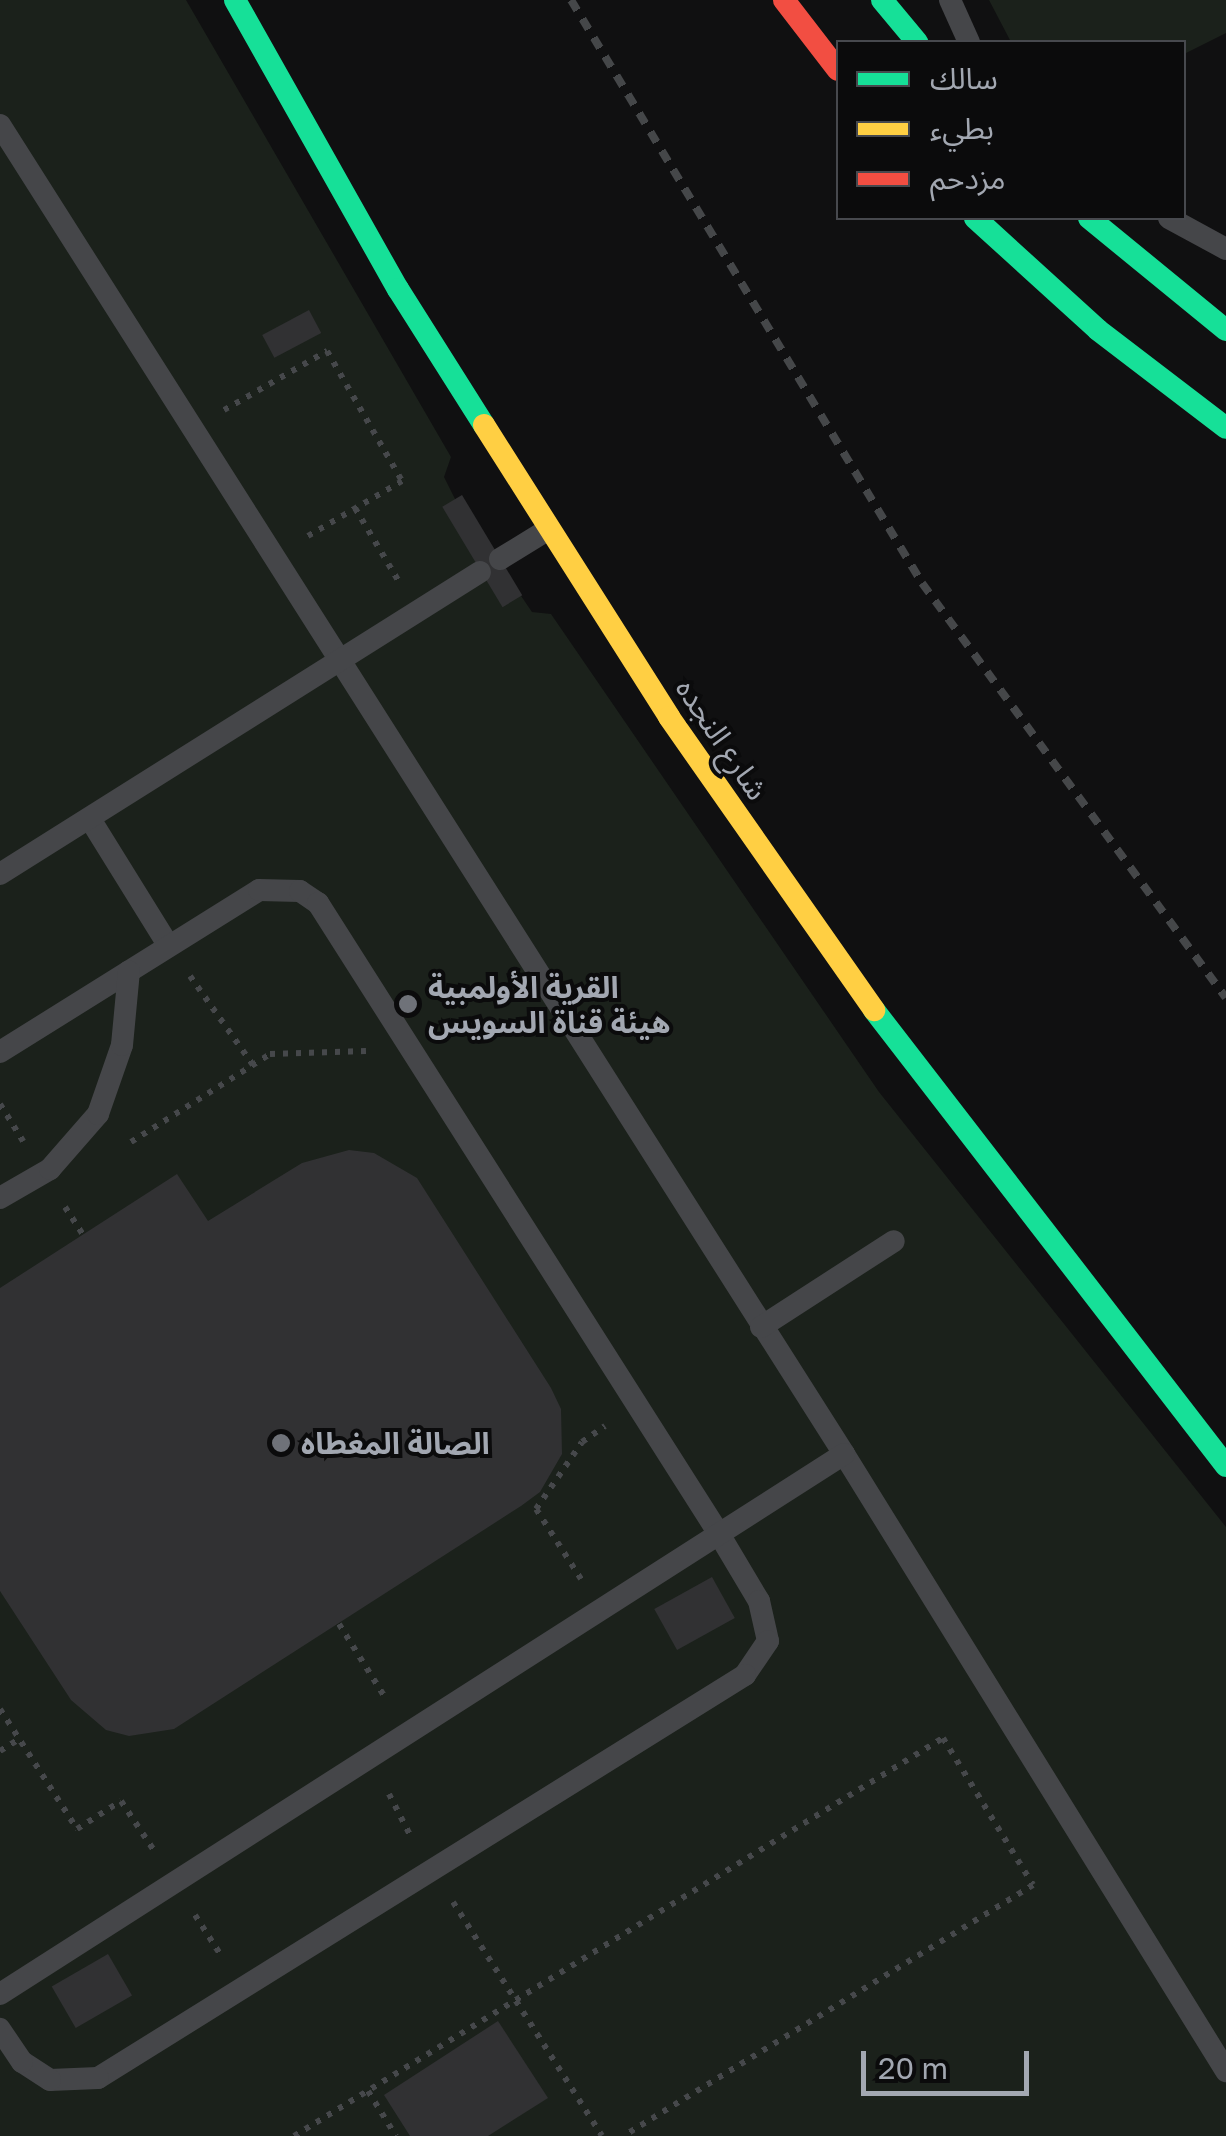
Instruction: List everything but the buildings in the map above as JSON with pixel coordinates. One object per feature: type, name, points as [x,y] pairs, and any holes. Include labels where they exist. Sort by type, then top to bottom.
[{"type":"street","name":"شارع النجده","points":[[235,0],[398,289],[769,863],[918,1072],[1226,1466]]},
{"type":"street","points":[[784,0],[836,67]]},
{"type":"street","points":[[882,0],[915,40]]},
{"type":"street","points":[[978,220],[1098,330],[1226,428]]},
{"type":"street","points":[[1106,224],[1226,330]]},
{"type":"lane","points":[[950,0],[968,40]]},
{"type":"lane","points":[[0,124],[844,1454],[1226,2071]]},
{"type":"lane","points":[[1173,220],[1226,249]]},
{"type":"lane","points":[[0,874],[549,528]]},
{"type":"lane","points":[[90,819],[168,944]]},
{"type":"lane","points":[[0,1052],[259,890],[300,891],[330,920],[719,1534],[767,1620],[768,1641],[745,1675],[243,1989],[82,2083],[35,2073],[0,2029]]},
{"type":"lane","points":[[0,1198],[50,1169],[98,1114],[122,1045],[129,971]]},
{"type":"lane","points":[[761,1327],[894,1241]]},
{"type":"lane","points":[[0,1994],[844,1454]]},
{"type":"path","points":[[193,428],[327,351],[402,481],[275,555]]},
{"type":"path","points":[[355,508],[417,612]]},
{"type":"path","points":[[168,944],[252,1066]]},
{"type":"path","points":[[120,1148],[280,1050],[352,1056],[404,1037]]},
{"type":"path","points":[[601,1609],[536,1509],[582,1442],[636,1404]]},
{"type":"path","points":[[0,1709],[77,1829],[121,1800],[243,1989]]},
{"type":"path","points":[[0,1751],[19,1738]]},
{"type":"path","points":[[294,2136],[943,1738],[1032,1885],[624,2136]]},
{"type":"path","points":[[368,2090],[396,2136]]},
{"type":"shaded area","name":"القرية الأولمبية هيئة قناة السويس","points":[[0,0],[186,0],[451,457],[444,477],[455,499],[532,612],[551,614],[879,1092],[1226,1527],[1226,2136],[0,2136]]},
{"type":"shaded area","points":[[989,0],[1226,0],[1226,33],[1186,53],[1186,40],[1010,40]]},
{"type":"railway","points":[[571,0],[922,583],[1226,998]]},
{"type":"traffic: fast","points":[[235,0],[398,289],[484,425]]},
{"type":"traffic: fast","points":[[882,0],[915,40]]},
{"type":"traffic: fast","points":[[977,220],[1098,330],[1226,428]]},
{"type":"traffic: fast","points":[[1091,220],[1226,330]]},
{"type":"traffic: fast","points":[[874,1010],[1226,1466]]},
{"type":"traffic: slow","points":[[484,425],[669,717],[874,1010]]},
{"type":"traffic: jam","points":[[784,0],[836,67]]},
{"type":"place","name":"القرية الأولمبية هيئة قناة السويس","points":[[408,1004]]},
{"type":"place","name":"الصالة المغطاه","points":[[281,1443]]}]
